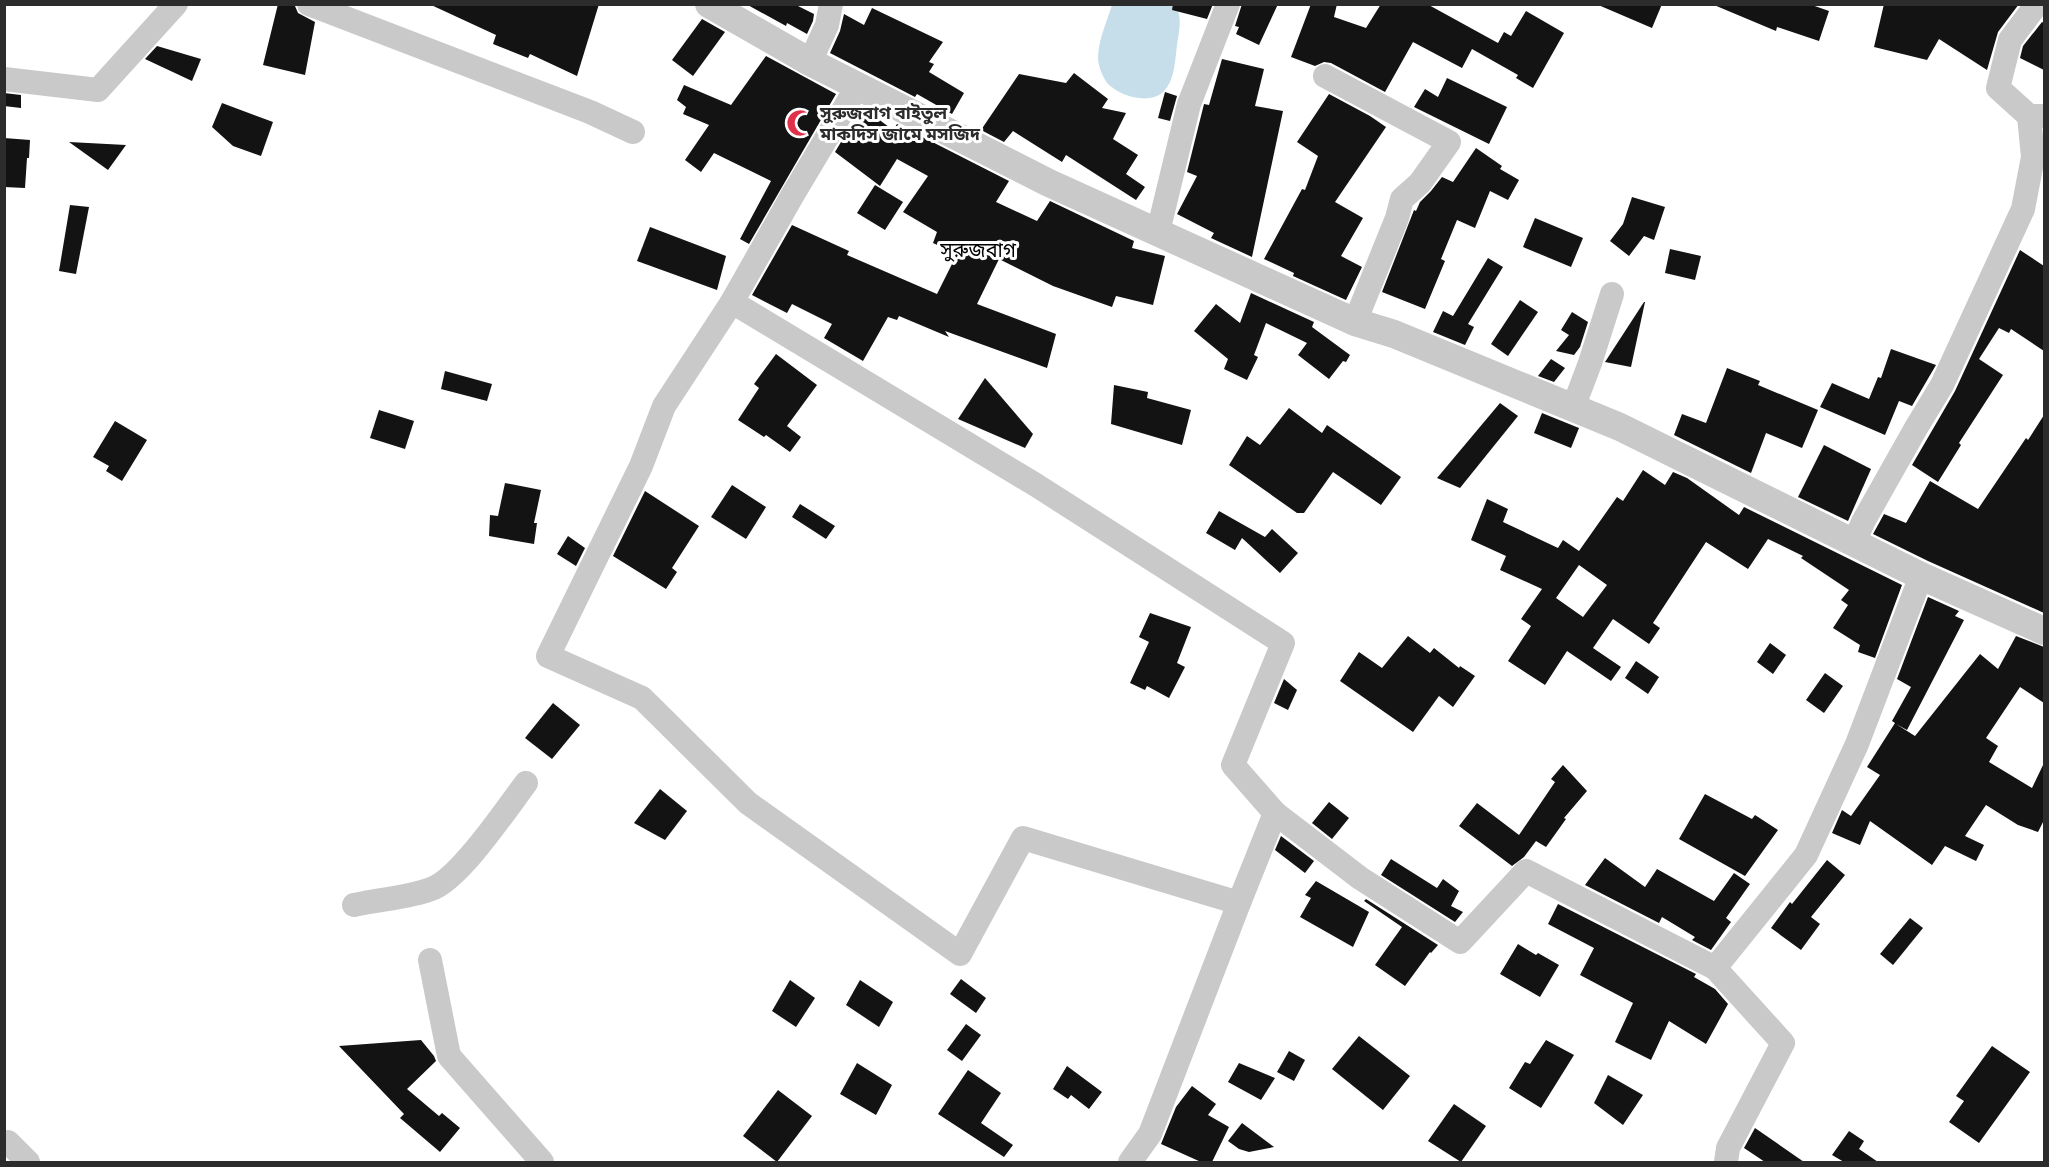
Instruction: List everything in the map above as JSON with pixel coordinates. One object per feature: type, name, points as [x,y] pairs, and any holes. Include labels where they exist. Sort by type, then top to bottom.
[{"type":"street","points":[[4,79],[98,90],[176,4]]},
{"type":"street","points":[[309,4],[590,112],[633,132]]},
{"type":"street","points":[[709,4],[857,87],[1049,183],[1355,322],[1394,334],[1620,427],[1921,576],[2044,631]]},
{"type":"street","points":[[810,62],[827,25],[831,4]]},
{"type":"street","points":[[1158,232],[1189,104],[1228,4]]},
{"type":"street","points":[[1854,543],[1863,522],[1942,385],[2023,209],[2033,157],[2037,116],[1998,88],[2010,40],[2037,4]]},
{"type":"street","points":[[1325,76],[1449,142],[1420,183],[1402,199],[1397,218],[1355,322]]},
{"type":"street","points":[[857,87],[732,303],[664,406],[642,466],[548,656],[642,698],[747,803],[960,954],[1023,838],[1239,903]]},
{"type":"street","points":[[1574,408],[1612,294]]},
{"type":"street","points":[[732,303],[1036,485],[1283,643],[1233,765],[1275,813],[1360,878],[1460,942],[1526,871],[1715,968],[1783,1043],[1728,1148],[1726,1162]]},
{"type":"street","points":[[1715,968],[1806,855],[1857,744],[1921,576]]},
{"type":"street","points":[[354,905],[433,889],[466,860],[526,783]]},
{"type":"street","points":[[1130,1162],[1150,1134],[1275,813]]},
{"type":"street","points":[[430,960],[449,1056],[542,1162]]},
{"type":"street","points":[[8,1142],[28,1162]]},
{"type":"water","points":[[1112,5],[1175,5],[1180,24],[1174,70],[1167,87],[1157,96],[1143,98],[1127,95],[1108,84],[1103,75],[1098,61],[1098,51]]},
{"type":"building","points":[[278,4],[295,6],[298,13],[315,22],[305,75],[263,65]]},
{"type":"building","points":[[429,4],[599,4],[577,76],[530,54],[528,58],[493,44],[496,35]]},
{"type":"building","points":[[746,4],[794,4],[814,14],[813,21],[807,34],[787,23],[786,26]]},
{"type":"building","points":[[1173,4],[1213,4],[1207,19],[1172,10]]},
{"type":"building","points":[[1242,4],[1278,4],[1259,45],[1236,34],[1239,27],[1235,26]]},
{"type":"building","points":[[1311,4],[1337,4],[1334,17],[1366,28],[1381,4],[1427,4],[1498,43],[1504,32],[1511,36],[1526,11],[1564,33],[1533,88],[1516,78],[1518,75],[1472,49],[1462,68],[1413,42],[1385,92],[1331,63],[1324,62],[1315,66],[1291,57]]},
{"type":"building","points":[[1596,4],[1662,4],[1652,28]]},
{"type":"building","points":[[1809,4],[1829,11],[1819,41],[1777,27],[1776,31],[1714,5]]},
{"type":"building","points":[[1884,4],[2019,4],[1998,32],[1987,70],[1939,39],[1927,60],[1874,47]]},
{"type":"building","points":[[872,8],[943,42],[929,62],[934,64],[929,72],[964,93],[952,114],[917,94],[915,97],[830,53],[840,31],[844,14],[864,25]]},
{"type":"building","points":[[702,19],[725,32],[693,76],[672,60]]},
{"type":"building","points":[[2042,22],[2044,23],[2044,70],[2020,58],[2023,46]]},
{"type":"building","points":[[157,46],[201,59],[192,81],[145,59]]},
{"type":"building","points":[[766,56],[836,94],[749,244],[740,239],[771,181],[714,153],[701,172],[685,160],[709,125],[683,114],[686,107],[677,100],[684,85],[731,105]]},
{"type":"building","points":[[1222,59],[1264,69],[1255,106],[1283,111],[1252,257],[1211,238],[1214,233],[1177,214],[1197,176],[1187,172],[1204,104],[1209,105]]},
{"type":"building","points":[[1074,73],[1108,99],[1102,108],[1126,113],[1113,139],[1138,155],[1126,174],[1145,187],[1136,200],[1066,155],[1062,162],[1013,131],[1004,142],[981,130],[1019,74],[1066,83]]},
{"type":"building","points":[[1447,78],[1507,107],[1489,144],[1414,107],[1425,89],[1438,97]]},
{"type":"building","points":[[1165,92],[1177,96],[1170,121],[1158,118]]},
{"type":"building","points":[[4,93],[21,95],[21,108],[4,106]]},
{"type":"building","points":[[1329,94],[1386,127],[1335,202],[1363,218],[1341,256],[1362,267],[1346,300],[1293,276],[1294,273],[1264,259],[1302,189],[1305,190],[1318,156],[1297,142]]},
{"type":"building","points":[[222,103],[273,122],[261,156],[233,146],[212,127]]},
{"type":"building","points":[[862,107],[893,130],[897,124],[1009,181],[996,202],[1037,221],[1050,201],[1134,241],[1132,248],[1165,256],[1153,305],[1116,296],[1112,307],[1053,286],[999,259],[977,304],[1056,334],[1047,368],[945,331],[949,337],[899,316],[897,320],[888,317],[863,361],[824,338],[832,324],[792,304],[787,313],[752,295],[792,225],[849,251],[847,255],[937,294],[957,254],[933,243],[937,232],[903,212],[928,176],[897,159],[880,186],[835,152]]},
{"type":"building","points":[[4,138],[30,140],[25,188],[4,187]]},
{"type":"building","points":[[69,142],[126,145],[108,170]]},
{"type":"building","points":[[1476,148],[1502,166],[1500,169],[1519,180],[1508,200],[1490,191],[1475,228],[1457,220],[1441,259],[1445,261],[1425,309],[1382,292],[1414,210],[1416,211],[1420,202],[1442,177],[1453,182]]},
{"type":"building","points":[[875,185],[903,202],[885,230],[857,213]]},
{"type":"building","points":[[1632,197],[1665,207],[1654,240],[1644,236],[1629,256],[1610,241],[1623,224]]},
{"type":"building","points":[[70,205],[89,207],[76,274],[59,271]]},
{"type":"building","points":[[1535,218],[1583,238],[1571,267],[1523,247]]},
{"type":"building","points":[[650,227],[726,256],[717,290],[637,261]]},
{"type":"building","points":[[1670,249],[1701,256],[1695,280],[1665,273]]},
{"type":"building","points":[[2020,250],[2044,266],[2044,351],[2011,329],[2009,333],[1999,328],[1979,359],[2003,375],[1959,443],[1961,445],[1938,482],[1912,465],[1955,391]]},
{"type":"building","points":[[1488,258],[1503,267],[1468,324],[1474,327],[1465,345],[1433,332],[1443,311],[1453,316]]},
{"type":"building","points":[[1251,293],[1314,322],[1312,327],[1350,355],[1346,362],[1343,361],[1329,379],[1298,355],[1307,343],[1266,323],[1254,355],[1258,357],[1247,380],[1224,369],[1228,359],[1194,331],[1216,304],[1240,323]]},
{"type":"building","points":[[1520,300],[1538,312],[1508,356],[1491,344]]},
{"type":"building","points":[[1644,302],[1631,367],[1605,362]]},
{"type":"building","points":[[1572,312],[1588,322],[1580,347],[1574,355],[1556,351],[1569,335],[1561,330]]},
{"type":"building","points":[[1891,349],[1936,365],[1912,406],[1899,401],[1885,435],[1820,407],[1832,383],[1869,399],[1878,377],[1881,378]]},
{"type":"building","points":[[776,354],[817,385],[787,426],[801,437],[790,452],[766,435],[764,437],[738,420],[759,388],[754,384]]},
{"type":"building","points":[[1551,359],[1565,368],[1554,382],[1538,376]]},
{"type":"building","points":[[1727,368],[1760,381],[1758,385],[1818,410],[1802,448],[1766,433],[1751,473],[1674,435],[1682,414],[1706,423]]},
{"type":"building","points":[[445,371],[492,384],[487,401],[441,389]]},
{"type":"building","points":[[985,378],[1033,434],[1025,448],[958,419]]},
{"type":"building","points":[[1114,385],[1148,392],[1147,398],[1191,410],[1182,445],[1111,424]]},
{"type":"building","points":[[1500,403],[1518,416],[1460,488],[1437,478]]},
{"type":"building","points":[[1289,408],[1322,433],[1327,425],[1401,477],[1381,505],[1333,472],[1304,513],[1297,513],[1229,465],[1247,436],[1260,445]]},
{"type":"building","points":[[379,410],[414,421],[405,449],[370,438]]},
{"type":"building","points":[[1542,413],[1579,428],[1571,448],[1534,433]]},
{"type":"building","points":[[2044,415],[2044,613],[1873,534],[1884,514],[1906,523],[1930,481],[1978,509]]},
{"type":"building","points":[[115,421],[147,440],[122,481],[106,471],[109,466],[93,457]]},
{"type":"building","points":[[1824,445],[1871,469],[1848,521],[1798,497]]},
{"type":"building","points":[[1643,470],[1665,485],[1673,472],[1687,478],[1739,515],[1744,507],[1902,585],[1875,658],[1858,652],[1860,645],[1833,628],[1848,605],[1841,600],[1849,590],[1801,558],[1803,556],[1768,539],[1748,569],[1706,542],[1653,623],[1660,628],[1649,644],[1613,619],[1593,648],[1621,667],[1611,681],[1567,651],[1545,685],[1508,661],[1531,626],[1521,619],[1542,589],[1500,570],[1506,556],[1471,540],[1487,499],[1508,509],[1503,522],[1558,548],[1563,540],[1579,551],[1617,497],[1623,501]],"holes":[[[1579,565],[1607,585],[1583,617],[1556,598]]]},
{"type":"building","points":[[505,483],[541,490],[534,523],[537,523],[534,544],[489,536],[490,515],[498,516]]},
{"type":"building","points":[[732,485],[766,507],[746,539],[711,517]]},
{"type":"building","points":[[645,491],[699,526],[672,568],[677,572],[666,589],[613,556]]},
{"type":"building","points":[[800,504],[835,526],[826,539],[792,517]]},
{"type":"building","points":[[1219,511],[1265,537],[1272,529],[1298,553],[1280,573],[1242,538],[1235,550],[1206,533]]},
{"type":"building","points":[[568,536],[585,548],[576,566],[557,554]]},
{"type":"building","points":[[1928,597],[1959,611],[1955,616],[1964,620],[1907,730],[1896,724],[1915,736],[1980,654],[1998,669],[2016,636],[2044,647],[2044,703],[2020,687],[1986,738],[1998,746],[1989,762],[2032,788],[2044,763],[2044,820],[2038,832],[2018,825],[1986,805],[1965,836],[1984,845],[1976,861],[1945,846],[1932,865],[1870,821],[1860,845],[1832,833],[1842,810],[1851,816],[1880,775],[1867,767],[1895,723],[1892,721],[1911,687],[1897,679]]},
{"type":"building","points":[[1150,613],[1191,627],[1177,663],[1185,667],[1169,698],[1147,686],[1145,690],[1130,683],[1149,642],[1139,637]]},
{"type":"building","points":[[1408,636],[1430,653],[1434,648],[1459,668],[1460,666],[1475,676],[1453,707],[1439,696],[1413,732],[1340,681],[1359,652],[1382,668]]},
{"type":"building","points":[[1770,643],[1786,655],[1773,674],[1757,662]]},
{"type":"building","points":[[1636,661],[1659,677],[1648,694],[1625,678]]},
{"type":"building","points":[[1825,673],[1843,686],[1824,713],[1806,700]]},
{"type":"building","points":[[1284,679],[1297,690],[1288,710],[1274,703]]},
{"type":"building","points":[[553,703],[580,725],[552,759],[525,738]]},
{"type":"building","points":[[1563,765],[1587,791],[1564,818],[1566,819],[1546,847],[1536,841],[1524,857],[1512,866],[1459,826],[1477,803],[1519,835],[1555,782],[1551,779]]},
{"type":"building","points":[[660,789],[687,811],[665,840],[634,823]]},
{"type":"building","points":[[1705,794],[1752,819],[1755,815],[1778,830],[1745,876],[1679,839]]},
{"type":"building","points":[[1329,802],[1349,818],[1332,839],[1312,823]]},
{"type":"building","points":[[1281,836],[1314,861],[1305,873],[1275,850]]},
{"type":"building","points":[[1605,858],[1645,887],[1657,869],[1714,901],[1734,873],[1750,884],[1726,918],[1731,922],[1711,950],[1692,940],[1695,937],[1662,917],[1659,923],[1585,885]]},
{"type":"building","points":[[1391,859],[1437,888],[1443,879],[1459,891],[1451,906],[1463,912],[1455,922],[1381,875]]},
{"type":"building","points":[[1827,860],[1845,875],[1811,917],[1820,924],[1801,950],[1771,928],[1790,902],[1792,904]]},
{"type":"building","points":[[1316,881],[1369,912],[1353,947],[1300,917],[1311,898],[1305,895]]},
{"type":"building","points":[[1366,899],[1438,945],[1430,952],[1405,986],[1375,965],[1402,927],[1364,901]]},
{"type":"building","points":[[1558,904],[1696,974],[1694,977],[1715,989],[1728,1004],[1706,1044],[1669,1021],[1651,1060],[1615,1042],[1633,1003],[1580,975],[1594,948],[1548,924]]},
{"type":"building","points":[[1910,918],[1923,928],[1893,965],[1880,954]]},
{"type":"building","points":[[1518,944],[1559,965],[1540,997],[1500,974]]},
{"type":"building","points":[[961,979],[986,998],[976,1013],[950,994]]},
{"type":"building","points":[[790,980],[815,998],[796,1027],[772,1011]]},
{"type":"building","points":[[860,980],[893,1002],[879,1027],[846,1005]]},
{"type":"building","points":[[966,1024],[981,1035],[962,1061],[947,1050]]},
{"type":"building","points":[[1359,1036],[1410,1076],[1383,1110],[1332,1069]]},
{"type":"building","points":[[421,1040],[436,1061],[407,1089],[439,1116],[442,1113],[460,1128],[440,1152],[400,1118],[404,1114],[339,1046]]},
{"type":"building","points":[[1546,1040],[1574,1055],[1541,1108],[1509,1088],[1525,1062],[1530,1064]]},
{"type":"building","points":[[1992,1046],[2030,1072],[1979,1143],[1949,1122],[1964,1101],[1956,1096]]},
{"type":"building","points":[[1289,1051],[1305,1060],[1294,1081],[1277,1072]]},
{"type":"building","points":[[857,1063],[892,1085],[876,1115],[840,1094]]},
{"type":"building","points":[[1239,1063],[1275,1078],[1261,1100],[1228,1082]]},
{"type":"building","points":[[1067,1066],[1102,1092],[1089,1109],[1071,1095],[1068,1099],[1053,1089]]},
{"type":"building","points":[[968,1070],[1001,1093],[981,1123],[1013,1145],[1004,1157],[938,1114]]},
{"type":"building","points":[[1608,1075],[1643,1095],[1623,1125],[1594,1103]]},
{"type":"building","points":[[1192,1086],[1216,1104],[1208,1115],[1229,1127],[1212,1162],[1201,1162],[1161,1144],[1176,1107]]},
{"type":"building","points":[[778,1090],[812,1116],[777,1162],[743,1136]]},
{"type":"building","points":[[1454,1104],[1486,1126],[1461,1162],[1428,1141]]},
{"type":"building","points":[[1242,1123],[1274,1147],[1249,1152],[1239,1149],[1228,1141]]},
{"type":"building","points":[[1755,1128],[1804,1162],[1765,1162],[1744,1148]]},
{"type":"building","points":[[1849,1131],[1864,1141],[1859,1149],[1878,1162],[1844,1162],[1832,1155]]},
{"type":"place","name":"সুরুজবাগ বাইতুল মাকদিস জামে মসজিদ","points":[[800,123]]},
{"type":"district","name":"সুরুজবাগ","points":[[978,250]]}]
